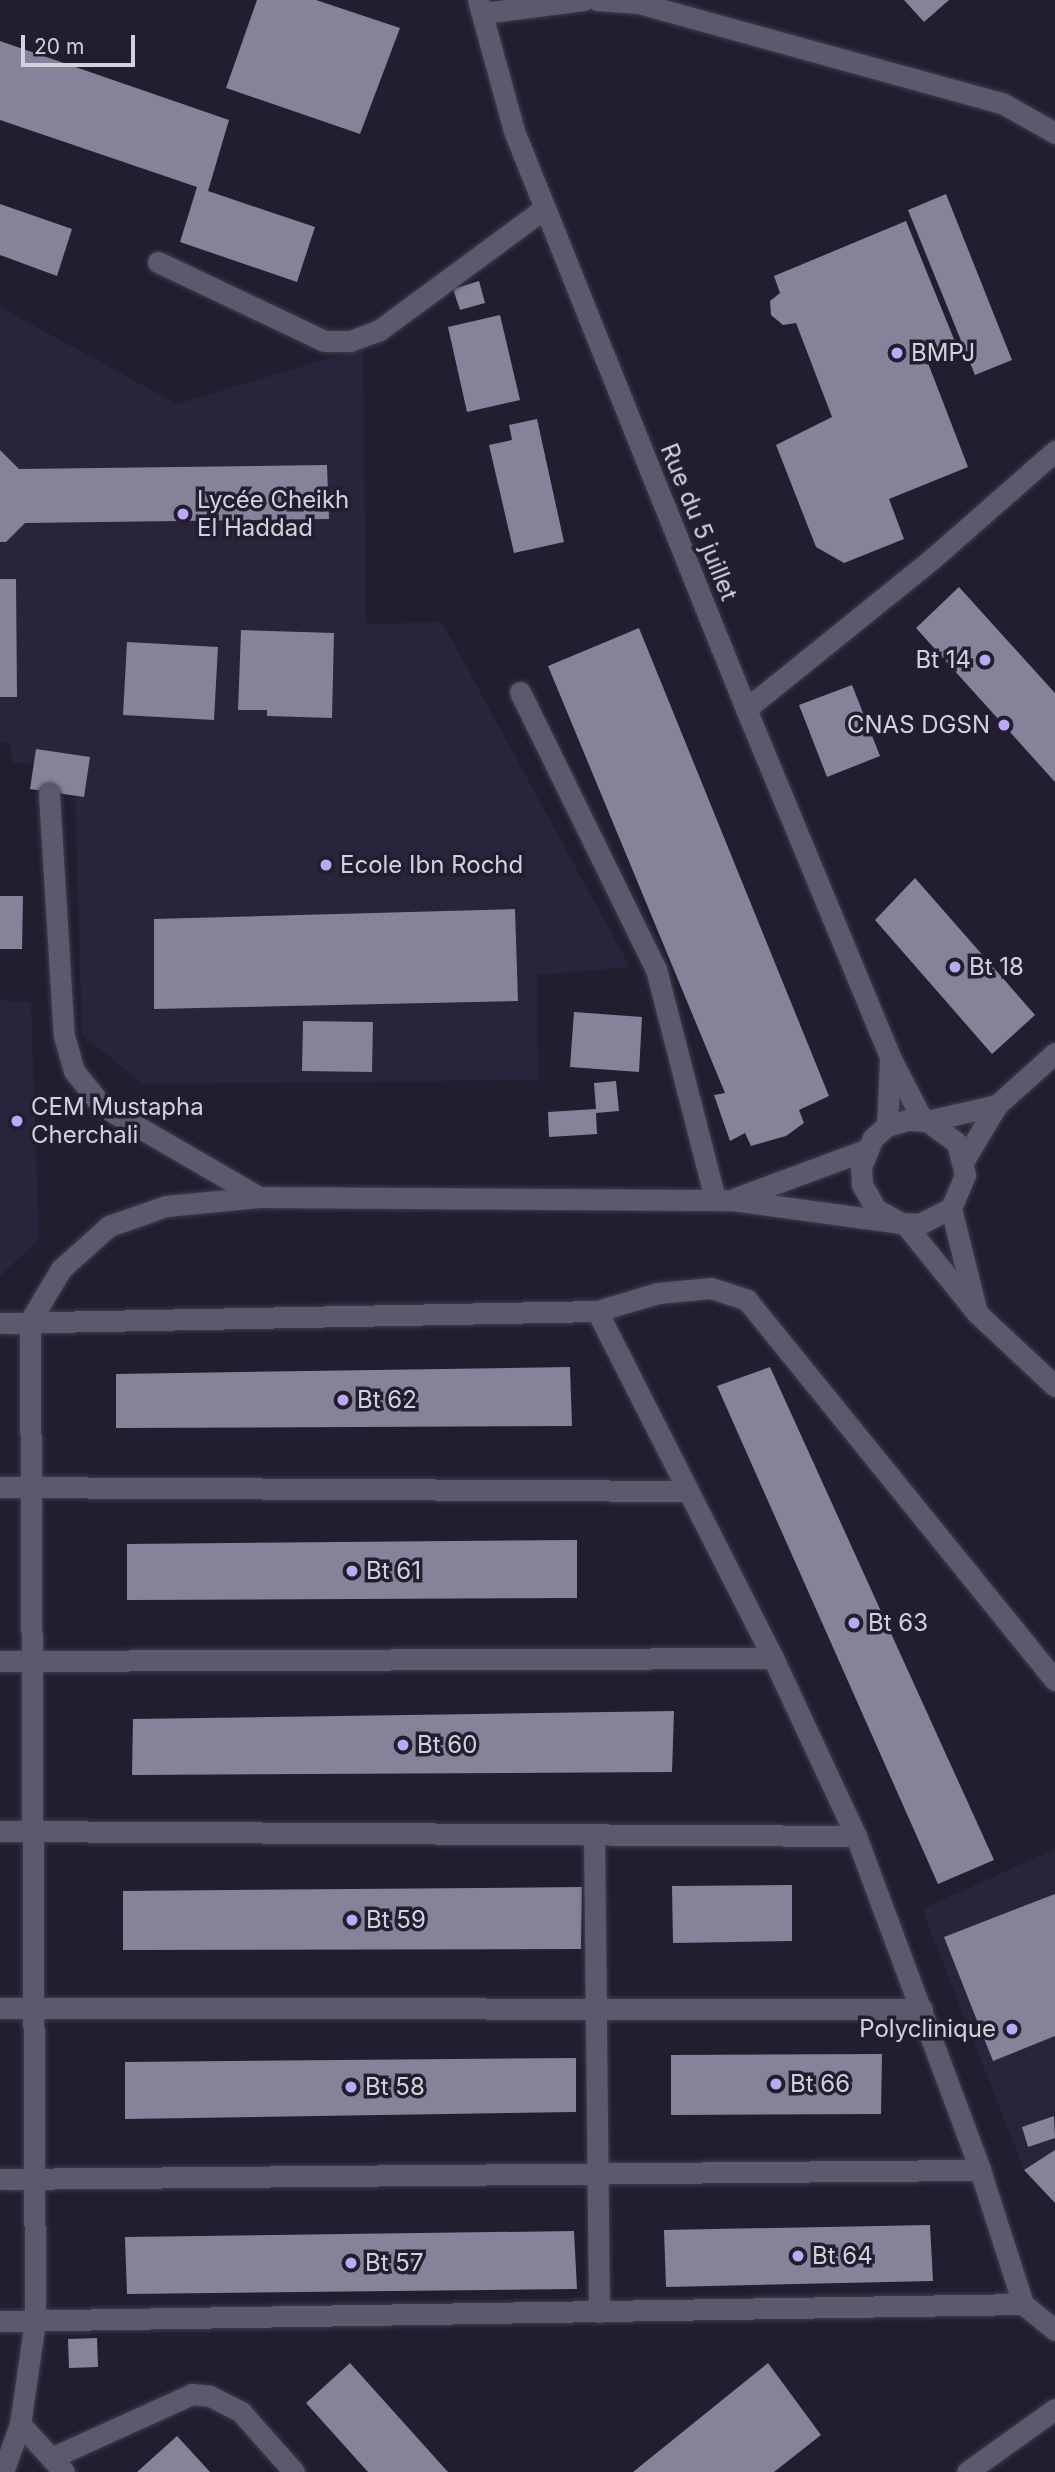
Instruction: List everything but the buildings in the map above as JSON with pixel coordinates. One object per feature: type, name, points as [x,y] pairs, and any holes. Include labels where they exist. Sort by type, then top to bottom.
[{"type":"street","points":[[481,6],[583,0]]},
{"type":"street","points":[[597,0],[638,4],[1002,103],[1055,133]]},
{"type":"street","name":"Rue du 5 juillet","points":[[481,6],[514,131],[746,709],[890,1057],[925,1121]]},
{"type":"street","points":[[158,262],[324,341],[349,341],[378,331],[545,208]]},
{"type":"street","points":[[746,709],[932,559],[1055,451]]},
{"type":"street","points":[[520,692],[656,969],[723,1199]]},
{"type":"street","points":[[49,794],[64,1036],[74,1071],[102,1106],[259,1197]]},
{"type":"street","points":[[3,2472],[20,2424],[35,2321],[35,2008],[28,1487],[30,1321],[61,1269],[109,1226],[166,1206],[259,1197],[723,1199],[903,1223],[928,1221],[951,1208],[961,1192],[964,1160],[997,1105],[1055,1053]]},
{"type":"street","points":[[887,1126],[890,1057]]},
{"type":"street","points":[[723,1199],[866,1150],[887,1126],[908,1120],[925,1121],[997,1105]]},
{"type":"street","points":[[925,1121],[944,1130],[964,1160]]},
{"type":"street","points":[[866,1150],[862,1185],[870,1202],[903,1223],[977,1312],[1055,1386]]},
{"type":"street","points":[[951,1208],[977,1312]]},
{"type":"street","points":[[0,1323],[597,1311],[658,1293],[711,1288],[747,1300],[1055,1680]]},
{"type":"street","points":[[597,1311],[773,1658],[856,1836],[980,2170],[1023,2304],[1055,2330]]},
{"type":"street","points":[[0,1487],[686,1491]]},
{"type":"street","points":[[0,1661],[773,1658]]},
{"type":"street","points":[[0,1831],[856,1836]]},
{"type":"street","points":[[594,1834],[599,2312]]},
{"type":"street","points":[[0,2008],[922,2009]]},
{"type":"street","points":[[0,2179],[980,2170]]},
{"type":"street","points":[[0,2321],[1023,2304]]},
{"type":"street","points":[[20,2424],[58,2465],[192,2394],[210,2396],[241,2412],[294,2472]]},
{"type":"street","points":[[967,2472],[1055,2409]]},
{"type":"shaded area","name":"Ecole Ibn Rochd","points":[[0,307],[177,404],[363,348],[366,624],[442,622],[630,967],[537,975],[538,1080],[143,1084],[82,1035],[74,764],[12,763],[10,742],[0,742]]},
{"type":"shaded area","name":"CEM Mustapha Cherchali","points":[[0,1000],[31,1003],[39,1239],[0,1276]]},
{"type":"shaded area","name":"Polyclinique","points":[[1055,1849],[1055,2150],[1024,2170],[922,1909]]},
{"type":"place","name":"BMPJ","points":[[897,353]]},
{"type":"place","name":"Lycée Cheikh El Haddad","points":[[183,514]]},
{"type":"place","name":"Bt 14","points":[[985,660]]},
{"type":"place","name":"CNAS DGSN","points":[[1004,725]]},
{"type":"place","name":"Ecole Ibn Rochd","points":[[326,865]]},
{"type":"place","name":"Bt 18","points":[[955,967]]},
{"type":"place","name":"CEM Mustapha Cherchali","points":[[17,1121]]},
{"type":"place","name":"Bt 62","points":[[343,1400]]},
{"type":"place","name":"Bt 61","points":[[352,1571]]},
{"type":"place","name":"Bt 63","points":[[854,1623]]},
{"type":"place","name":"Bt 60","points":[[403,1745]]},
{"type":"place","name":"Bt 59","points":[[352,1920]]},
{"type":"place","name":"Polyclinique","points":[[1012,2029]]},
{"type":"place","name":"Bt 66","points":[[776,2084]]},
{"type":"place","name":"Bt 58","points":[[351,2087]]},
{"type":"place","name":"Bt 64","points":[[798,2256]]},
{"type":"place","name":"Bt 57","points":[[351,2263]]}]
